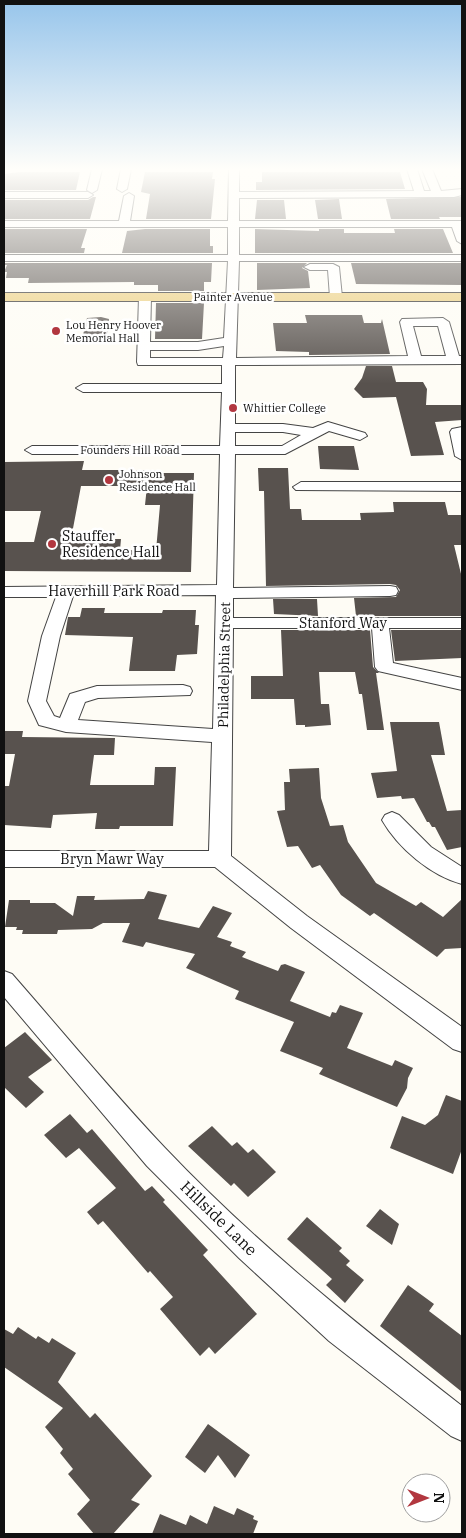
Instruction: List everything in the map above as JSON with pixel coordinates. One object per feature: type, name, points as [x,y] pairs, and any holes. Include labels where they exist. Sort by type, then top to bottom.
[{"type":"main road","name":"Painter Avenue","points":[[4,297],[462,297]]},
{"type":"street","name":"Philadelphia Street","points":[[220,859],[229,362],[233,297],[234,241]]},
{"type":"street","points":[[4,258],[332,268],[336,297]]},
{"type":"street","points":[[168,270],[233,265],[462,258]]},
{"type":"street","points":[[145,297],[142,362],[458,360],[443,322],[406,322],[414,360]]},
{"type":"street","points":[[144,346],[198,346],[231,341]]},
{"type":"street","points":[[83,388],[229,388]]},
{"type":"street","points":[[279,417],[322,429],[360,436]]},
{"type":"street","points":[[228,428],[322,429]]},
{"type":"street","name":"Founders Hill Road","points":[[32,450],[285,450],[322,429]]},
{"type":"street","points":[[460,431],[462,456]]},
{"type":"street","points":[[301,487],[462,487]]},
{"type":"street","points":[[66,591],[60,614],[51,636],[37,702],[46,720],[66,726],[223,736]]},
{"type":"street","name":"Haverhill Park Road","points":[[4,592],[390,591]]},
{"type":"street","points":[[380,623],[384,667],[462,684]]},
{"type":"street","name":"Stanford Way","points":[[225,624],[462,623]]},
{"type":"street","points":[[66,726],[77,698],[97,692],[183,691]]},
{"type":"street","points":[[392,820],[408,840],[429,859],[462,876]]},
{"type":"street","name":"Bryn Mawr Way","points":[[4,859],[220,859]]},
{"type":"street","points":[[220,859],[299,922],[462,1041]]},
{"type":"street","name":"Hillside Lane","points":[[4,981],[156,1158],[249,1248],[340,1330],[462,1425]]},
{"type":"building","points":[[4,241],[83,241],[81,248],[85,248],[84,253],[4,253]]},
{"type":"building","points":[[125,241],[210,241],[210,246],[213,246],[213,253],[122,253]]},
{"type":"building","points":[[255,241],[448,241],[453,253],[255,253]]},
{"type":"building","points":[[5,263],[212,263],[211,282],[204,282],[204,291],[158,291],[158,285],[134,285],[134,282],[28,283],[29,278],[6,278],[7,272],[4,272],[7,265],[4,265]]},
{"type":"building","points":[[257,263],[307,263],[302,268],[308,271],[310,288],[257,290]]},
{"type":"building","points":[[351,263],[462,263],[462,285],[356,284]]},
{"type":"building","points":[[156,303],[204,303],[202,339],[155,339]]},
{"type":"building","points":[[305,315],[362,315],[364,323],[381,323],[382,319],[390,354],[309,355],[309,352],[276,351],[273,323],[307,323]]},
{"type":"building","points":[[101,317],[109,319],[107,335],[83,335],[87,318]]},
{"type":"building","points":[[366,366],[392,366],[396,382],[423,382],[427,389],[426,405],[462,405],[462,420],[435,422],[444,455],[411,456],[396,397],[363,398],[354,389],[362,378]]},
{"type":"building","points":[[318,446],[354,446],[359,470],[320,469]]},
{"type":"building","points":[[84,461],[82,470],[161,470],[161,473],[194,473],[191,572],[4,571],[4,542],[34,542],[41,511],[4,511],[4,462]],"holes":[[[81,486],[147,486],[145,505],[160,505],[156,551],[120,550],[121,539],[71,539]]]},
{"type":"building","points":[[258,468],[288,468],[290,509],[301,509],[302,520],[361,520],[360,513],[394,512],[393,502],[445,502],[448,515],[462,515],[462,545],[454,545],[462,578],[462,616],[356,616],[354,598],[396,597],[400,590],[396,585],[390,584],[266,586],[264,491],[259,491]]},
{"type":"building","points":[[273,599],[317,599],[318,616],[274,614]]},
{"type":"building","points":[[82,608],[105,608],[104,613],[162,613],[163,610],[196,610],[195,625],[199,625],[197,654],[177,655],[175,671],[129,671],[133,637],[65,635],[68,617],[80,617]]},
{"type":"building","points":[[281,630],[370,630],[373,667],[379,673],[376,673],[384,730],[367,730],[362,694],[359,694],[355,672],[319,672],[321,704],[329,704],[331,725],[305,727],[305,725],[296,725],[294,699],[251,699],[251,676],[283,676]]},
{"type":"building","points":[[391,630],[462,630],[462,658],[395,661]]},
{"type":"building","points":[[390,722],[439,722],[445,755],[431,755],[447,811],[462,810],[462,847],[447,850],[435,827],[432,827],[427,822],[414,798],[402,799],[401,796],[377,798],[371,773],[397,771]]},
{"type":"building","points":[[4,731],[23,731],[22,737],[115,738],[114,755],[94,755],[90,785],[154,785],[155,767],[176,767],[173,826],[120,826],[119,829],[95,829],[97,813],[53,815],[51,828],[4,825],[4,786],[9,786],[15,754],[4,754]]},
{"type":"building","points":[[319,768],[321,798],[330,826],[343,825],[348,842],[376,883],[416,906],[421,902],[443,917],[462,899],[462,948],[445,949],[437,957],[374,913],[370,916],[341,895],[320,865],[312,868],[298,846],[287,847],[277,811],[285,810],[284,782],[290,782],[289,769]]},
{"type":"building","points":[[148,891],[167,895],[158,919],[199,928],[213,906],[232,913],[217,937],[232,942],[230,946],[246,952],[242,957],[278,971],[281,965],[285,964],[305,972],[290,1001],[330,1017],[332,1012],[336,1013],[340,1005],[363,1013],[347,1048],[392,1066],[395,1060],[413,1068],[408,1078],[407,1088],[397,1107],[319,1074],[323,1068],[280,1051],[294,1022],[235,999],[239,991],[186,968],[195,954],[146,942],[143,947],[122,942],[130,923],[103,923],[92,929],[58,930],[57,934],[22,934],[23,930],[16,930],[17,927],[5,927],[9,900],[30,900],[30,903],[55,903],[73,916],[77,896],[95,896],[94,900],[144,899]]},
{"type":"building","points":[[25,1032],[52,1060],[28,1077],[44,1092],[26,1108],[4,1087],[4,1048]]},
{"type":"building","points":[[446,1095],[462,1101],[462,1149],[453,1174],[390,1148],[402,1116],[425,1125],[438,1115]]},
{"type":"building","points":[[70,1114],[87,1133],[92,1129],[145,1191],[152,1186],[165,1200],[163,1202],[208,1250],[203,1255],[257,1314],[215,1354],[209,1347],[200,1356],[160,1309],[173,1297],[150,1271],[148,1273],[103,1221],[98,1225],[87,1212],[116,1188],[79,1148],[66,1158],[44,1135]]},
{"type":"building","points":[[212,1126],[232,1146],[237,1142],[248,1153],[253,1149],[276,1172],[248,1197],[234,1183],[231,1186],[188,1146]]},
{"type":"building","points":[[380,1209],[399,1224],[392,1245],[366,1226]]},
{"type":"building","points":[[307,1217],[342,1248],[339,1251],[350,1261],[346,1265],[364,1280],[345,1303],[326,1285],[332,1279],[287,1239]]},
{"type":"building","points":[[408,1285],[434,1304],[429,1311],[462,1336],[462,1392],[380,1326]]},
{"type":"building","points":[[18,1327],[36,1339],[38,1336],[49,1343],[52,1338],[76,1353],[58,1382],[90,1418],[95,1413],[152,1476],[131,1500],[140,1504],[113,1534],[94,1534],[77,1514],[90,1500],[68,1474],[73,1469],[60,1453],[63,1449],[45,1427],[63,1408],[4,1367],[4,1329],[13,1334]]},
{"type":"building","points":[[208,1424],[250,1455],[235,1478],[218,1455],[205,1473],[185,1457]]},
{"type":"building","points":[[214,1506],[234,1515],[237,1508],[254,1516],[253,1519],[258,1521],[253,1534],[152,1534],[160,1514],[186,1525],[190,1515],[207,1524]]},
{"type":"place","name":"Lou Henry Hoover Memorial Hall","points":[[56,331]]},
{"type":"place","name":"Whittier College","points":[[233,408]]},
{"type":"place","name":"Johnson Residence Hall","points":[[109,480]]},
{"type":"place","name":"Stauffer Residence Hall","points":[[52,544]]}]
